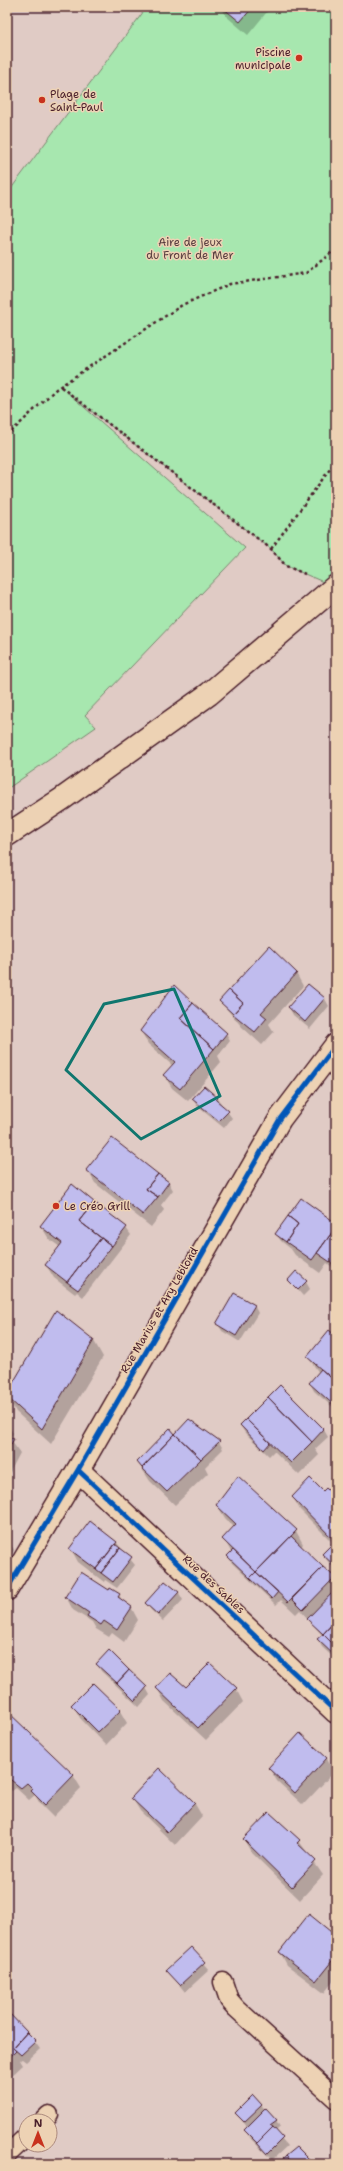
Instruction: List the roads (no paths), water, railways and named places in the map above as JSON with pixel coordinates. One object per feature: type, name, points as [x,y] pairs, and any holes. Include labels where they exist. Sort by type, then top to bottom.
[{"type":"street","points":[[7,835],[62,799],[209,694],[336,587]]},
{"type":"street","name":"Rue Marius et Ary Leblond","points":[[7,1589],[78,1470],[280,1119],[336,1045]]},
{"type":"street","name":"Rue des Sables","points":[[78,1470],[336,1712]]},
{"type":"lane","points":[[224,1982],[228,2000],[336,2099]]},
{"type":"lane","points":[[7,2154],[18,2144]]},
{"type":"place","name":"Piscine municipale","points":[[299,58]]},
{"type":"place","name":"Plage de Saint-Paul","points":[[42,100]]},
{"type":"place","name":"Le Créo Grill","points":[[56,1206]]},
{"type":"park label","name":"Aire de jeux du Front de Mer","points":[[190,248]]}]
